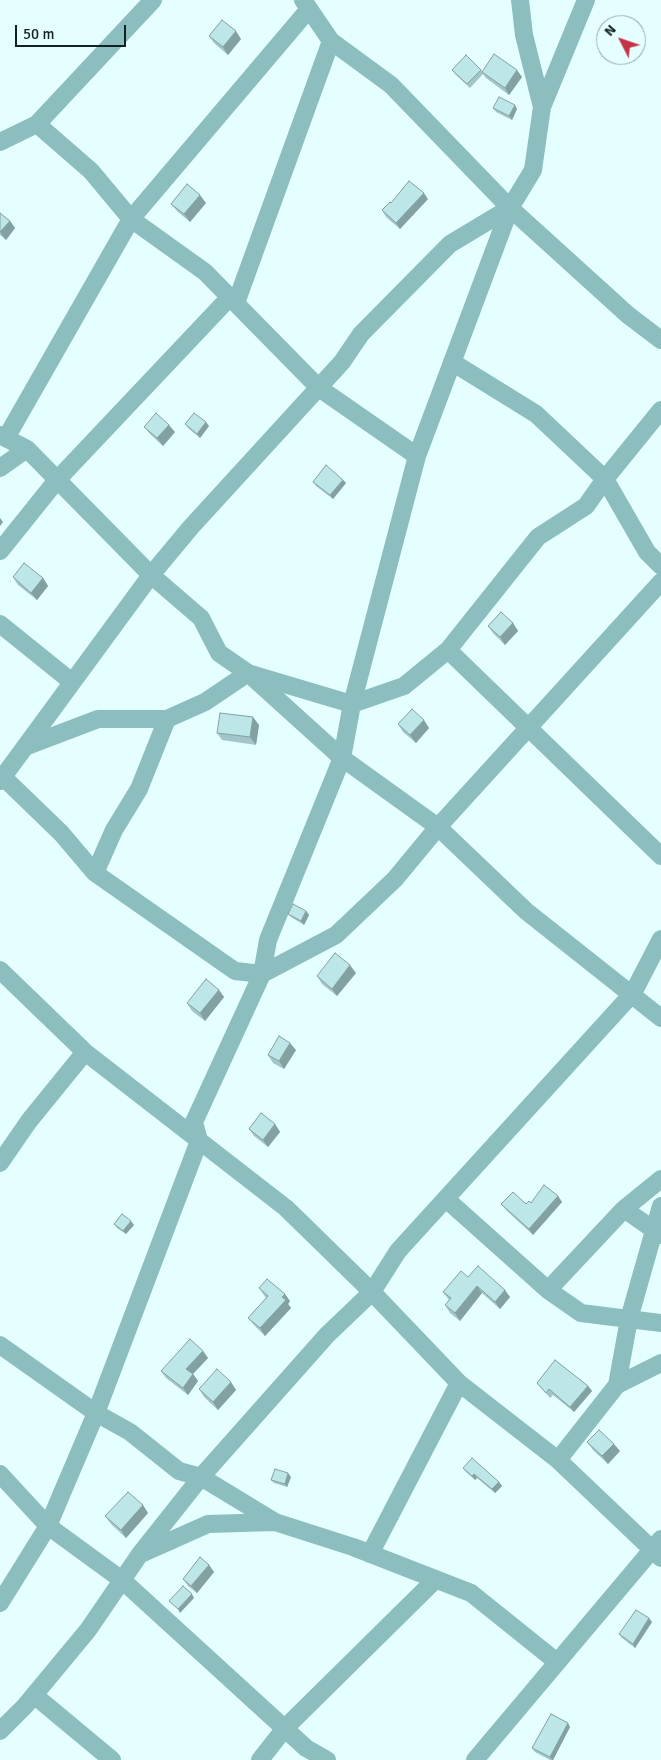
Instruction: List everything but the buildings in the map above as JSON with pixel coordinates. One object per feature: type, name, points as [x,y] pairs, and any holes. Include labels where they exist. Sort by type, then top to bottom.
[{"type":"street","points":[[0,142],[37,124],[153,0]]},
{"type":"street","points":[[520,0],[524,35],[542,107]]},
{"type":"street","points":[[3,1594],[48,1526],[96,1413],[199,1141],[194,1122],[262,974],[268,940],[342,758],[352,704],[417,456],[510,208],[533,170],[542,107],[586,0]]},
{"type":"street","points":[[661,340],[628,315],[510,208],[390,86],[331,41],[306,4],[131,219],[3,437],[27,449],[151,575],[201,618],[219,653],[248,673],[342,758],[438,827],[526,911],[661,1018]]},
{"type":"street","points":[[0,551],[57,480],[233,300],[331,41]]},
{"type":"street","points":[[37,124],[90,171],[131,219],[205,272],[320,388],[417,456]]},
{"type":"street","points":[[510,208],[450,244],[361,334],[342,362],[320,388],[191,527],[151,575],[2,779],[61,833],[95,873],[235,971],[262,974],[336,935],[395,879],[438,827],[530,729],[661,582]]},
{"type":"street","points":[[452,362],[536,414],[605,478],[647,552],[661,566]]},
{"type":"street","points":[[248,673],[352,704],[404,686],[448,650],[538,537],[586,506],[605,478],[661,410]]},
{"type":"street","points":[[0,468],[27,449]]},
{"type":"street","points":[[0,624],[72,682]]},
{"type":"street","points":[[448,650],[661,856]]},
{"type":"street","points":[[27,746],[98,719],[167,719],[206,702],[248,673]]},
{"type":"street","points":[[95,873],[114,830],[139,789],[167,719]]},
{"type":"street","points":[[0,1731],[34,1695],[88,1630],[140,1554],[202,1477],[327,1335],[372,1292],[398,1251],[633,994],[661,939]]},
{"type":"street","points":[[0,970],[85,1052],[286,1208],[372,1292],[460,1383],[558,1460],[658,1549],[557,1662],[475,1760]]},
{"type":"street","points":[[0,1163],[29,1121],[85,1052]]},
{"type":"street","points":[[548,1290],[624,1209],[661,1179]]},
{"type":"street","points":[[446,1198],[548,1290],[581,1313],[661,1322]]},
{"type":"street","points":[[617,1385],[629,1319],[657,1232],[661,1206]]},
{"type":"street","points":[[624,1209],[657,1232]]},
{"type":"street","points":[[0,1345],[96,1413],[130,1432],[179,1471],[202,1477],[275,1522],[370,1554],[471,1593],[557,1662]]},
{"type":"street","points":[[558,1460],[617,1385],[661,1363]]},
{"type":"street","points":[[370,1554],[460,1383]]},
{"type":"street","points":[[0,1474],[48,1526],[122,1580],[306,1748],[326,1760]]},
{"type":"street","points":[[140,1554],[208,1524],[275,1522]]},
{"type":"street","points":[[260,1760],[285,1728],[436,1579]]},
{"type":"street","points":[[34,1695],[112,1760]]}]
